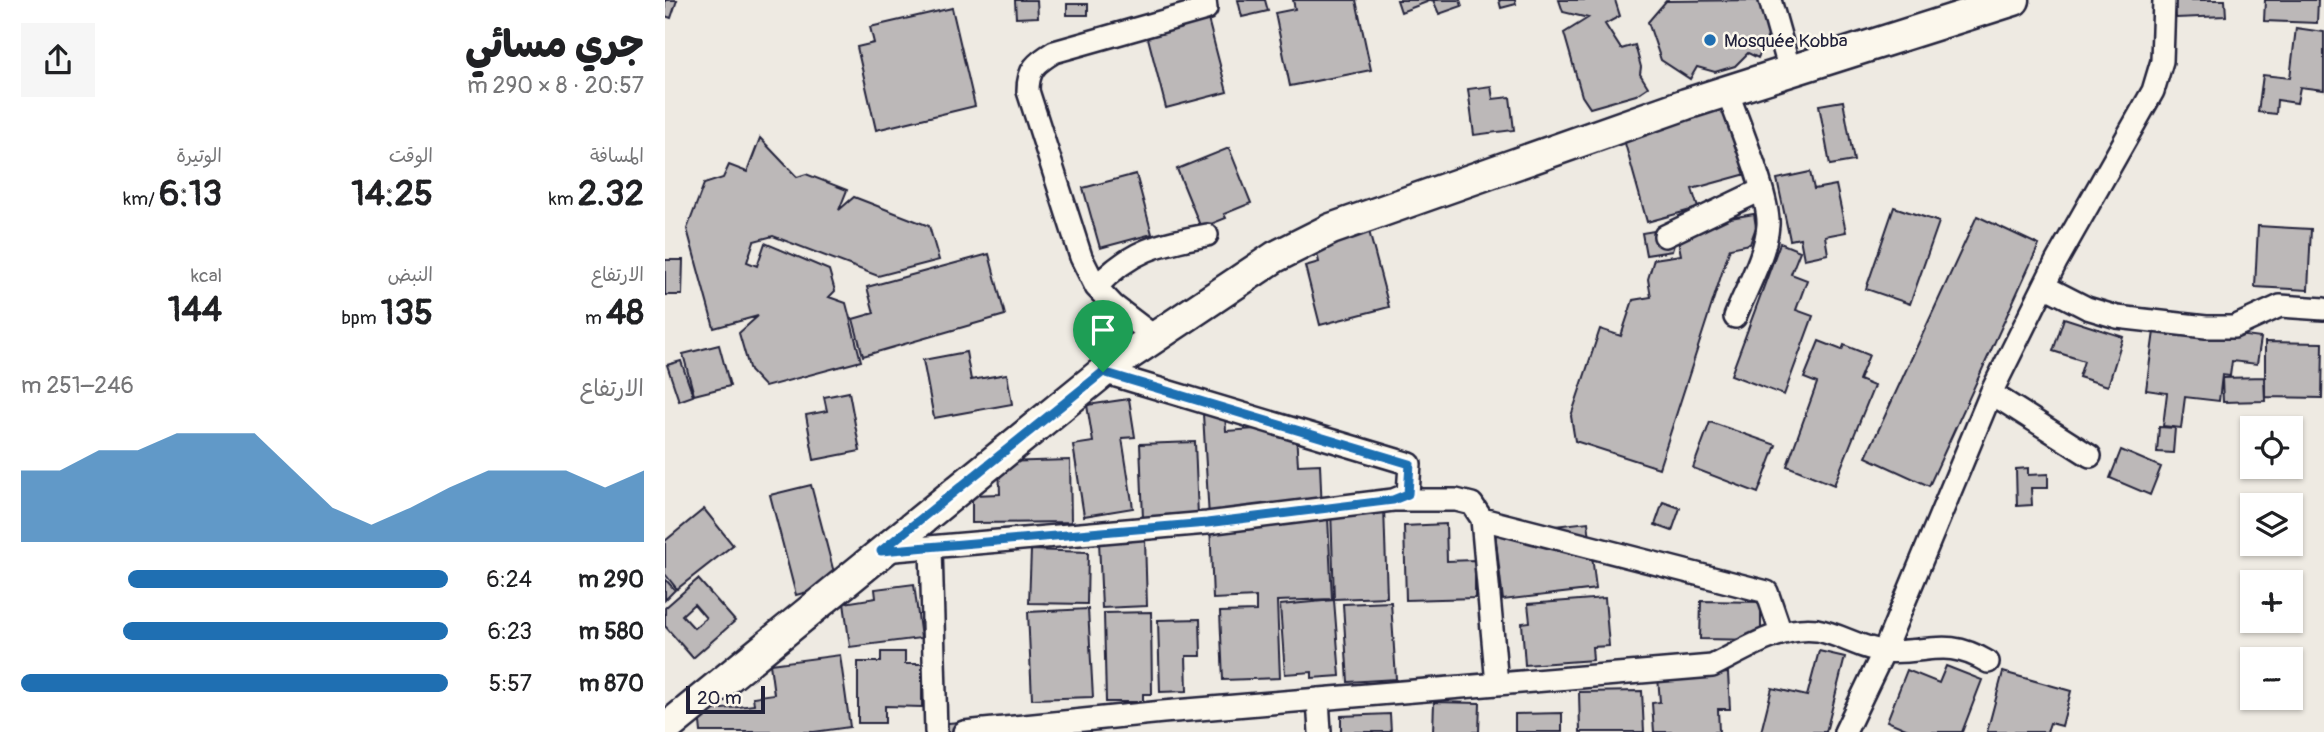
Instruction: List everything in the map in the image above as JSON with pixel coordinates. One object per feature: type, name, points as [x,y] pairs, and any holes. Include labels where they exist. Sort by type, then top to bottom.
[{"type":"street","points":[[1155,337],[1113,305],[1096,287],[1081,257],[1028,91],[1028,75],[1036,64],[1054,52],[1206,9],[1205,0]]},
{"type":"street","points":[[1770,0],[1790,71]]},
{"type":"street","points":[[665,729],[1103,372],[1275,257],[1331,229],[1727,90],[2014,0]]},
{"type":"street","points":[[1845,732],[1884,651],[1991,393],[2044,286],[2153,91],[2162,61],[2164,0]]},
{"type":"street","points":[[1727,90],[1761,190],[1768,225],[1762,249],[1735,317]]},
{"type":"street","points":[[1665,236],[1761,190]]},
{"type":"street","points":[[1096,287],[1114,268],[1134,254],[1161,243],[1207,235]]},
{"type":"street","points":[[2044,286],[2087,308],[2117,317],[2206,327],[2234,327],[2280,306],[2324,309]]},
{"type":"street","points":[[1103,372],[1410,464],[1408,494],[1393,500]]},
{"type":"street","points":[[1991,393],[2090,456]]},
{"type":"street","points":[[881,551],[1207,523],[1393,500],[1456,500],[1472,504],[1482,519],[1497,684]]},
{"type":"street","points":[[1482,519],[1767,592],[1781,633]]},
{"type":"street","points":[[931,547],[936,732]]},
{"type":"street","points":[[964,732],[1711,666],[1781,633],[1816,630],[1884,651],[1925,647],[1968,650],[1988,662]]},
{"type":"street","points":[[1318,699],[1320,732]]},
{"type":"building","points":[[665,0],[677,0],[671,18],[665,16]]},
{"type":"building","points":[[1015,0],[1037,0],[1038,17],[1016,18]]},
{"type":"building","points":[[1238,0],[1265,0],[1268,11],[1242,17]]},
{"type":"building","points":[[1293,0],[1356,0],[1371,70],[1290,86],[1275,13],[1295,9]]},
{"type":"building","points":[[1397,0],[1432,0],[1401,12]]},
{"type":"building","points":[[1433,0],[1460,0],[1462,6],[1439,14]]},
{"type":"building","points":[[1499,0],[1515,0],[1516,4],[1501,8]]},
{"type":"building","points":[[1559,0],[1615,0],[1620,16],[1605,24],[1621,49],[1635,45],[1641,67],[1640,74],[1648,87],[1636,95],[1590,108],[1582,96],[1564,33],[1588,18],[1563,12]]},
{"type":"building","name":"Mosquée Kobba","points":[[1760,0],[1772,27],[1758,58],[1748,53],[1735,66],[1715,72],[1697,67],[1690,79],[1661,60],[1648,22],[1666,1]]},
{"type":"building","points":[[2175,0],[2225,0],[2226,16],[2176,18]]},
{"type":"building","points":[[2265,0],[2318,0],[2317,23],[2264,21]]},
{"type":"building","points":[[1067,4],[1088,4],[1088,15],[1067,15]]},
{"type":"building","points":[[952,8],[975,106],[876,130],[857,47],[874,43],[870,27]]},
{"type":"building","points":[[1208,19],[1227,92],[1166,108],[1147,34]]},
{"type":"building","points":[[2296,28],[2324,32],[2324,90],[2300,87],[2297,103],[2277,100],[2276,114],[2258,112],[2263,75],[2290,78]]},
{"type":"building","points":[[1491,86],[1493,99],[1510,97],[1514,130],[1474,135],[1468,89]]},
{"type":"building","points":[[1722,100],[1750,173],[1692,189],[1698,208],[1647,222],[1621,129]]},
{"type":"building","points":[[1843,101],[1854,161],[1830,165],[1819,105]]},
{"type":"building","points":[[760,138],[797,177],[806,174],[847,190],[839,210],[854,197],[929,226],[939,260],[878,276],[773,236],[754,241],[747,262],[757,266],[765,243],[829,270],[835,291],[829,297],[846,303],[861,361],[765,387],[750,371],[739,333],[758,316],[714,328],[687,229],[704,184],[723,178],[729,165],[747,172]]},
{"type":"building","points":[[1229,148],[1251,203],[1224,214],[1226,218],[1201,228],[1177,169]]},
{"type":"building","points":[[1810,172],[1814,189],[1836,185],[1846,232],[1825,236],[1828,254],[1804,259],[1800,238],[1790,240],[1777,179]]},
{"type":"building","points":[[1136,174],[1152,234],[1100,248],[1083,188]]},
{"type":"building","points":[[1894,207],[1939,222],[1910,304],[1866,289]]},
{"type":"building","points":[[1754,214],[1756,227],[1750,244],[1730,248],[1659,468],[1575,441],[1571,416],[1600,329],[1621,336],[1633,300],[1651,297],[1648,279],[1654,259],[1681,255],[1677,235],[1672,251],[1646,255],[1642,233]]},
{"type":"building","points":[[1977,216],[2039,245],[1929,486],[1866,457]]},
{"type":"building","points":[[2258,226],[2311,229],[2308,290],[2255,287]]},
{"type":"building","points":[[1369,231],[1389,307],[1320,325],[1305,266],[1319,262],[1315,245]]},
{"type":"building","points":[[1780,243],[1800,251],[1791,274],[1807,280],[1796,310],[1813,316],[1784,395],[1731,375]]},
{"type":"building","points":[[989,254],[1005,315],[863,356],[853,319],[874,313],[867,287]]},
{"type":"building","points":[[665,260],[683,260],[682,295],[665,295]]},
{"type":"building","points":[[2064,318],[2123,337],[2108,386],[2079,377],[2084,361],[2053,351]]},
{"type":"building","points":[[2155,324],[2261,338],[2257,364],[2232,361],[2230,376],[2222,375],[2219,401],[2185,397],[2181,428],[2163,426],[2167,393],[2146,390]]},
{"type":"building","points":[[1819,341],[1842,350],[1844,345],[1869,355],[1859,380],[1874,386],[1834,485],[1787,466],[1817,383],[1804,378]]},
{"type":"building","points":[[2265,342],[2323,343],[2322,398],[2265,397]]},
{"type":"building","points":[[719,345],[730,386],[694,395],[683,354]]},
{"type":"building","points":[[966,352],[971,380],[1007,374],[1012,404],[934,418],[923,360]]},
{"type":"building","points":[[681,361],[693,396],[679,401],[667,365]]},
{"type":"building","points":[[2264,377],[2265,401],[2223,402],[2222,378]]},
{"type":"building","points":[[849,392],[860,451],[814,460],[806,415],[827,411],[824,397]]},
{"type":"building","points":[[1129,399],[1135,437],[1122,438],[1133,508],[1084,516],[1073,445],[1093,442],[1087,405]]},
{"type":"building","points":[[1225,413],[1226,431],[1255,429],[1255,419],[1295,417],[1298,465],[1320,464],[1322,513],[1209,518],[1203,414]]},
{"type":"building","points":[[1710,422],[1776,445],[1758,493],[1693,468]]},
{"type":"building","points":[[2159,427],[2175,428],[2173,453],[2157,452]]},
{"type":"building","points":[[1195,442],[1198,516],[1143,518],[1140,444]]},
{"type":"building","points":[[2121,450],[2161,467],[2150,495],[2110,478]]},
{"type":"building","points":[[1070,460],[1071,522],[972,523],[972,495],[1000,494],[999,462]]},
{"type":"building","points":[[2028,468],[2028,475],[2048,474],[2048,488],[2031,488],[2032,505],[2017,506],[2016,469]]},
{"type":"building","points":[[811,485],[837,584],[796,595],[770,495]]},
{"type":"building","points":[[1663,502],[1680,508],[1672,531],[1655,525]]},
{"type":"building","points":[[1384,507],[1387,597],[1334,599],[1331,509]]},
{"type":"building","points":[[704,509],[733,545],[677,589],[665,574],[665,541]]},
{"type":"building","points":[[1328,518],[1332,599],[1277,601],[1280,678],[1223,680],[1220,612],[1256,611],[1256,597],[1213,599],[1210,522]]},
{"type":"building","points":[[1588,522],[1596,589],[1503,600],[1495,533]]},
{"type":"building","points":[[1446,524],[1447,561],[1475,560],[1475,598],[1406,600],[1404,526]]},
{"type":"building","points":[[1145,539],[1147,606],[1102,608],[1099,541]]},
{"type":"building","points":[[1031,550],[1088,552],[1087,604],[1029,603]]},
{"type":"building","points":[[665,579],[675,590],[665,600]]},
{"type":"building","points":[[698,579],[735,621],[693,658],[665,626],[665,608]],"holes":[[[694,604],[706,618],[694,628],[682,615]]]},
{"type":"building","points":[[914,584],[921,638],[850,647],[844,603],[876,598],[875,589]]},
{"type":"building","points":[[1605,598],[1609,646],[1592,647],[1593,660],[1525,665],[1522,623],[1530,622],[1528,604]]},
{"type":"building","points":[[1334,600],[1340,676],[1312,678],[1312,672],[1285,674],[1280,605]]},
{"type":"building","points":[[1701,601],[1761,602],[1761,640],[1700,639]]},
{"type":"building","points":[[1391,602],[1396,679],[1348,682],[1343,604]]},
{"type":"building","points":[[1088,609],[1093,697],[1032,699],[1028,612]]},
{"type":"building","points":[[1151,612],[1152,694],[1143,694],[1143,702],[1106,702],[1104,613]]},
{"type":"building","points":[[1200,619],[1201,656],[1186,656],[1187,691],[1160,692],[1158,620]]},
{"type":"building","points":[[1819,651],[1845,657],[1826,732],[1761,732],[1772,688],[1807,696]]},
{"type":"building","points":[[881,652],[905,652],[905,664],[922,664],[922,707],[885,706],[885,723],[858,723],[858,662],[881,662]]},
{"type":"building","points":[[840,655],[850,727],[814,732],[701,732],[699,712],[754,705],[753,697],[774,694],[770,664]]},
{"type":"building","points":[[1946,666],[1982,680],[1962,732],[1913,732],[1887,721],[1907,670],[1939,683]]},
{"type":"building","points":[[2003,672],[2071,691],[2062,726],[2050,723],[2047,732],[1987,732]]},
{"type":"building","points":[[1728,673],[1730,709],[1718,709],[1719,732],[1654,732],[1652,703],[1660,702],[1658,677]]},
{"type":"building","points":[[1642,691],[1644,732],[1580,732],[1579,692]]},
{"type":"building","points":[[1434,702],[1480,703],[1479,732],[1433,732]]},
{"type":"building","points":[[1562,713],[1562,732],[1515,732],[1515,714]]},
{"type":"building","points":[[1390,714],[1391,732],[1341,732],[1341,716]]},
{"type":"building","points":[[959,722],[960,732],[938,732],[937,724]]},
{"type":"place","name":"Mosquée Kobba","points":[[1710,40]]},
{"type":"route","points":[[1103,372],[1410,464],[1408,494],[1393,500],[1207,523],[881,551],[1103,372]]}]
